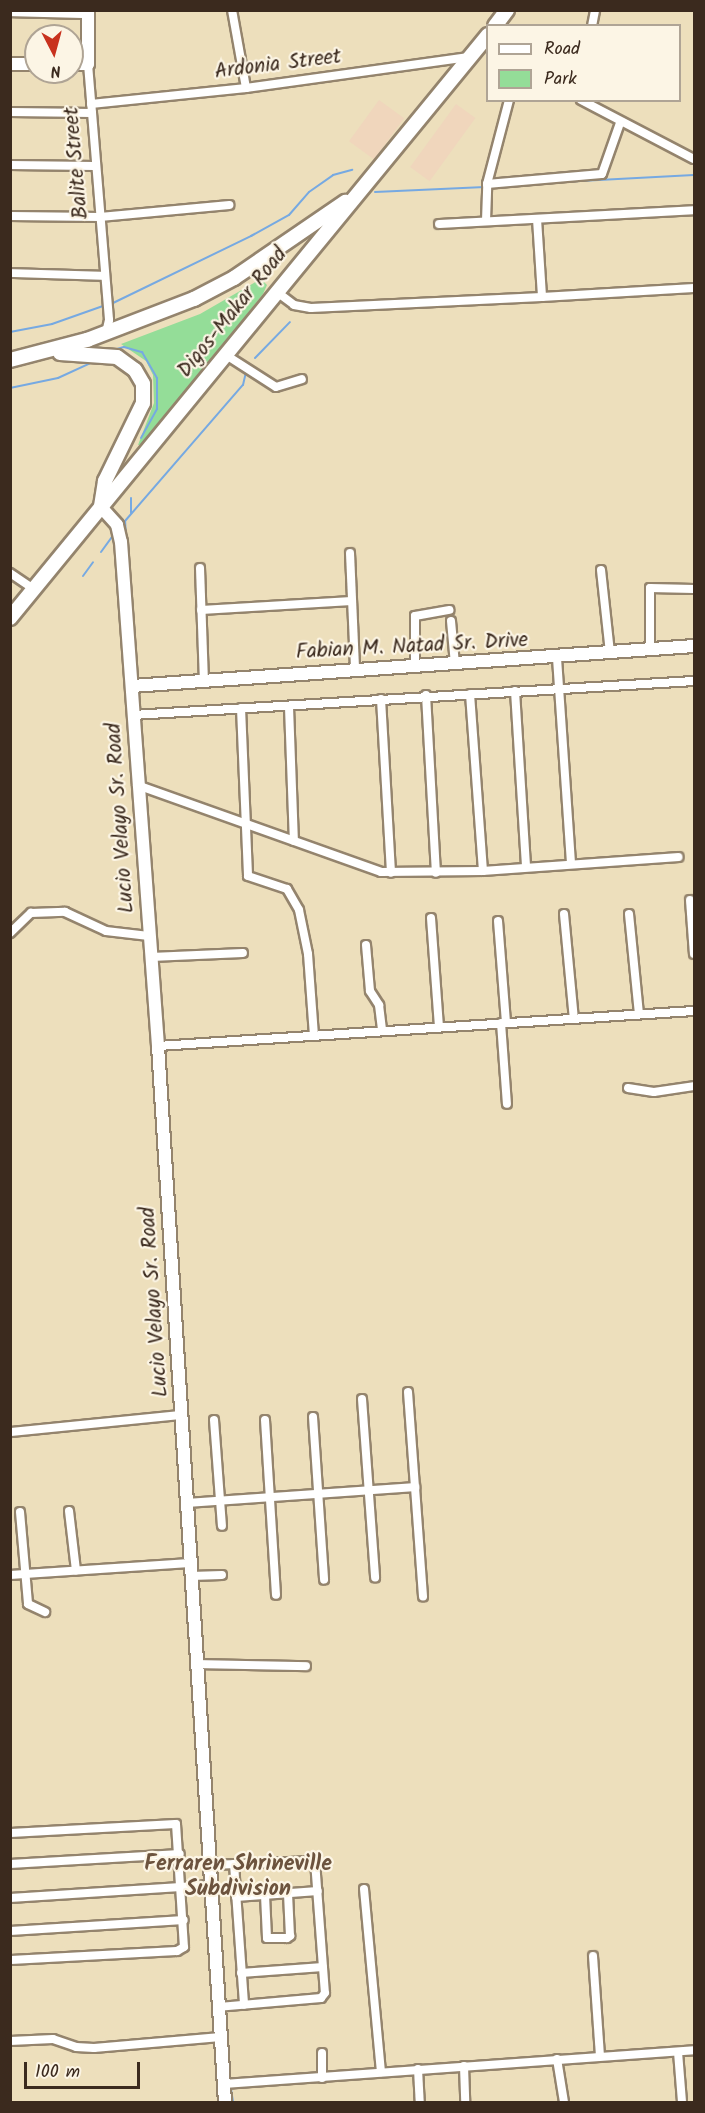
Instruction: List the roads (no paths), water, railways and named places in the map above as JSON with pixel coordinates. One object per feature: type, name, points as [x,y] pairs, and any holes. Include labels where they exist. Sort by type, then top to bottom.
[{"type":"main road","points":[[496,24],[507,10]]},
{"type":"main road","name":"Balite Street","points":[[88,12],[88,64]]},
{"type":"main road","name":"Digos-Makar Road","points":[[10,618],[469,57],[486,41]]},
{"type":"main road","points":[[10,360],[106,333],[175,308],[234,278],[360,192]]},
{"type":"main road","points":[[37,354],[111,356],[128,363],[143,384],[143,403],[105,481],[101,507]]},
{"type":"main road","name":"Lucio Velayo Sr. Road","points":[[101,507],[113,518],[119,532],[132,686],[137,785],[158,1046],[225,2103]]},
{"type":"main road","name":"Fabian M. Natad Sr. Drive","points":[[132,686],[355,669],[557,658],[694,646]]},
{"type":"street","points":[[232,10],[246,88]]},
{"type":"street","points":[[10,12],[88,12]]},
{"type":"street","name":"Ardonia Street","points":[[10,112],[92,109],[469,57]]},
{"type":"street","name":"Balite Street","points":[[88,64],[105,276],[106,333]]},
{"type":"street","points":[[486,221],[487,184],[508,102]]},
{"type":"street","points":[[584,102],[620,123],[694,159]]},
{"type":"street","points":[[487,184],[602,174],[620,123]]},
{"type":"street","points":[[10,165],[95,166]]},
{"type":"street","points":[[10,216],[100,217],[229,205]]},
{"type":"street","points":[[439,224],[694,210]]},
{"type":"street","points":[[537,219],[542,297]]},
{"type":"street","points":[[10,273],[105,276]]},
{"type":"street","points":[[277,292],[294,305],[311,308],[694,288]]},
{"type":"street","points":[[226,355],[276,387],[302,379]]},
{"type":"street","points":[[350,553],[355,669]]},
{"type":"street","points":[[200,568],[204,680]]},
{"type":"street","points":[[601,570],[610,653]]},
{"type":"street","points":[[10,573],[34,589]]},
{"type":"street","points":[[650,650],[650,588],[694,589]]},
{"type":"street","points":[[201,610],[352,601]]},
{"type":"street","points":[[415,666],[415,616],[448,610]]},
{"type":"street","points":[[451,621],[455,664]]},
{"type":"street","points":[[557,658],[572,862]]},
{"type":"street","points":[[133,715],[289,707],[426,695],[694,681]]},
{"type":"street","points":[[515,691],[526,865]]},
{"type":"street","points":[[470,694],[483,871]]},
{"type":"street","points":[[426,695],[436,873]]},
{"type":"street","points":[[381,699],[391,873]]},
{"type":"street","points":[[289,707],[294,841]]},
{"type":"street","points":[[241,708],[249,878],[287,889],[299,909],[308,954],[314,1035]]},
{"type":"street","points":[[137,785],[391,873],[483,871],[526,865],[679,857]]},
{"type":"street","points":[[690,900],[694,954]]},
{"type":"street","points":[[10,933],[31,913],[65,912],[78,915],[106,930],[149,936]]},
{"type":"street","points":[[564,914],[574,1019]]},
{"type":"street","points":[[629,914],[639,1014]]},
{"type":"street","points":[[431,918],[439,1027]]},
{"type":"street","points":[[498,921],[507,1104]]},
{"type":"street","points":[[366,945],[370,991],[380,1005],[382,1031]]},
{"type":"street","points":[[151,957],[243,953]]},
{"type":"street","points":[[158,1046],[694,1011]]},
{"type":"street","points":[[628,1088],[654,1092],[694,1086]]},
{"type":"street","points":[[408,1392],[423,1596]]},
{"type":"street","points":[[362,1399],[375,1578]]},
{"type":"street","points":[[10,1432],[181,1415]]},
{"type":"street","points":[[313,1417],[324,1580]]},
{"type":"street","points":[[214,1420],[222,1526]]},
{"type":"street","points":[[265,1420],[276,1595]]},
{"type":"street","points":[[187,1503],[318,1492],[415,1487]]},
{"type":"street","points":[[69,1511],[75,1571]]},
{"type":"street","points":[[20,1512],[28,1604],[45,1612]]},
{"type":"street","points":[[10,1575],[190,1563]]},
{"type":"street","points":[[192,1576],[222,1575]]},
{"type":"street","points":[[198,1664],[306,1666]]},
{"type":"street","points":[[10,1833],[176,1824],[184,1920],[184,1947],[180,1951],[10,1960]]},
{"type":"street","points":[[10,1864],[180,1854]]},
{"type":"street","points":[[210,1865],[315,1860],[323,1967],[324,1998],[219,2007]]},
{"type":"street","points":[[234,1864],[244,2005]]},
{"type":"street","points":[[10,1898],[212,1885]]},
{"type":"street","points":[[364,1889],[381,2072]]},
{"type":"street","points":[[236,1897],[318,1891]]},
{"type":"street","points":[[265,1895],[267,1938],[287,1938],[290,1936],[288,1894]]},
{"type":"street","points":[[10,1931],[184,1920]]},
{"type":"street","points":[[592,1956],[600,2056]]},
{"type":"street","points":[[241,1973],[323,1967]]},
{"type":"street","points":[[10,2041],[53,2038],[76,2048],[94,2048],[221,2037]]},
{"type":"street","points":[[224,2084],[694,2050]]},
{"type":"street","points":[[678,2052],[682,2103]]},
{"type":"street","points":[[322,2053],[322,2078]]},
{"type":"street","points":[[557,2059],[564,2103]]},
{"type":"street","points":[[464,2066],[465,2103]]},
{"type":"street","points":[[418,2069],[420,2103]]},
{"type":"waterway","points":[[111,304],[289,215],[309,192],[333,175],[352,170]]},
{"type":"waterway","points":[[542,183],[694,175]]},
{"type":"waterway","points":[[375,192],[485,187]]},
{"type":"waterway","points":[[10,332],[52,324],[106,305]]},
{"type":"waterway","points":[[255,358],[290,322]]},
{"type":"waterway","points":[[117,349],[124,347],[142,352],[157,378],[157,409],[141,438]]},
{"type":"waterway","points":[[10,388],[58,378],[95,361]]},
{"type":"waterway","points":[[126,538],[125,521],[243,385],[246,372]]},
{"type":"waterway","points":[[131,498],[131,513]]},
{"type":"waterway","points":[[101,552],[112,537]]},
{"type":"waterway","points":[[83,576],[93,562]]},
{"type":"waterway","points":[[225,2009],[227,2033]]},
{"type":"waterway","points":[[227,2042],[228,2056]]},
{"type":"waterway","points":[[231,2089],[233,2102]]},
{"type":"district","name":"Ferraren Shrineville Subdivision","points":[[238,1877]]}]
